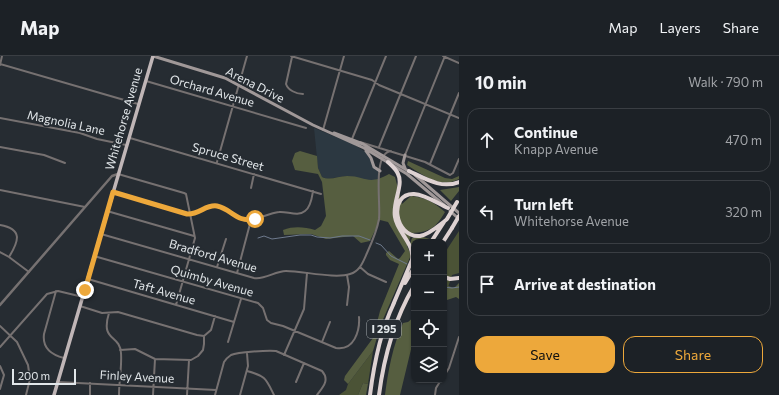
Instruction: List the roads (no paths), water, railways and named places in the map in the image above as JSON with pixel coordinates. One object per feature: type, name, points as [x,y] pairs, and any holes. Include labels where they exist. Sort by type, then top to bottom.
[{"type":"highway","points":[[388,162],[397,171],[400,180],[394,208],[396,221],[398,228],[413,254],[412,260],[393,305]]},
{"type":"highway","points":[[407,170],[437,184],[448,185],[459,182]]},
{"type":"highway","points":[[446,219],[428,233],[420,236],[413,235],[407,233],[403,229],[398,217],[397,209],[402,199],[408,195],[414,194],[427,197],[448,208]]},
{"type":"highway","points":[[434,239],[458,201]]},
{"type":"highway","points":[[445,239],[459,216]]},
{"type":"highway","name":"I 295","points":[[370,395],[379,343],[393,305],[411,273]]},
{"type":"highway","points":[[447,278],[459,278]]},
{"type":"highway","name":"I 295","points":[[379,395],[384,362],[390,337],[401,310],[411,292]]},
{"type":"main road","name":"Arena Drive","points":[[153,56],[218,75],[323,130],[383,157],[421,185],[448,208],[459,220]]},
{"type":"main road","name":"Whitehorse Avenue","points":[[54,395],[153,56]]},
{"type":"main road","name":"Arena Drive","points":[[323,130],[354,140],[407,170],[421,180],[459,213]]},
{"type":"main road","points":[[360,146],[370,155],[375,168],[380,171]]},
{"type":"main road","points":[[405,155],[403,163],[407,170]]},
{"type":"street","points":[[2,56],[0,65],[139,105]]},
{"type":"street","points":[[216,163],[247,56]]},
{"type":"street","points":[[303,94],[296,93],[289,89],[286,84],[292,56],[372,80],[400,94],[459,118]]},
{"type":"street","points":[[323,130],[344,56]]},
{"type":"street","points":[[386,56],[354,140],[430,164],[450,175],[453,173],[459,159]]},
{"type":"street","points":[[380,147],[416,56]]},
{"type":"street","points":[[405,155],[444,56],[459,63]]},
{"type":"street","name":"Orchard Avenue","points":[[146,81],[306,128]]},
{"type":"street","points":[[430,164],[459,93]]},
{"type":"street","name":"Magnolia Lane","points":[[0,118],[80,133],[96,139],[127,145]]},
{"type":"street","name":"Spruce Street","points":[[130,138],[321,194]]},
{"type":"street","points":[[0,147],[44,155],[65,163]]},
{"type":"street","points":[[347,305],[349,287],[347,275],[353,273],[360,267],[375,236],[380,212],[378,188],[380,171],[383,157],[386,152],[391,151]]},
{"type":"street","points":[[0,306],[112,176],[118,174],[186,194],[194,236],[176,305]]},
{"type":"street","points":[[251,188],[254,174]]},
{"type":"street","points":[[0,190],[86,207]]},
{"type":"street","points":[[113,192],[190,214],[208,207],[217,206],[223,208],[238,218],[251,220],[278,212],[296,214],[303,213],[308,207],[313,191]]},
{"type":"street","points":[[108,211],[194,236]]},
{"type":"street","points":[[237,273],[251,220]]},
{"type":"street","points":[[0,225],[10,227],[17,235],[16,244],[9,257]]},
{"type":"street","name":"Bradford Avenue","points":[[101,234],[258,279],[282,271],[347,275]]},
{"type":"street","points":[[217,268],[226,239]]},
{"type":"street","points":[[0,253],[9,257],[29,272]]},
{"type":"street","name":"Quimby Avenue","points":[[94,256],[260,305],[270,323],[283,326],[339,349],[349,346],[354,340],[359,325],[359,317]]},
{"type":"street","points":[[360,267],[368,274],[386,282]]},
{"type":"street","points":[[284,355],[304,309],[307,273]]},
{"type":"street","name":"Taft Avenue","points":[[88,279],[234,322]]},
{"type":"street","points":[[56,291],[43,341],[50,352],[65,358]]},
{"type":"street","points":[[0,347],[44,296],[50,292],[62,291],[83,297]]},
{"type":"street","points":[[228,342],[241,299]]},
{"type":"street","points":[[80,306],[102,313],[118,312],[204,336]]},
{"type":"street","points":[[110,313],[107,328],[109,334],[117,343],[120,350],[119,395]]},
{"type":"street","points":[[120,350],[128,348],[140,350],[155,359],[189,360],[196,358],[202,352],[204,336],[210,330],[215,316]]},
{"type":"street","points":[[322,342],[330,322]]},
{"type":"street","points":[[0,326],[20,345],[29,366],[30,379],[26,395]]},
{"type":"street","points":[[447,371],[459,337]]},
{"type":"street","points":[[214,395],[224,362],[227,358],[234,355],[270,350],[322,371],[326,379],[325,384],[318,395]]},
{"type":"street","points":[[240,395],[247,370],[247,353]]},
{"type":"street","points":[[153,395],[155,359]]},
{"type":"street","points":[[187,395],[189,360]]},
{"type":"street","points":[[296,382],[304,363]]},
{"type":"street","points":[[0,366],[4,375],[0,389]]},
{"type":"street","points":[[247,370],[260,374],[265,378],[274,395]]},
{"type":"street","name":"Finley Avenue","points":[[58,382],[216,390]]},
{"type":"street","points":[[435,395],[436,388],[439,383]]},
{"type":"street","points":[[90,384],[90,395]]},
{"type":"waterway","points":[[258,238],[264,236],[272,239],[311,235],[330,238],[359,236],[370,240]]},
{"type":"waterway","points":[[376,243],[381,245],[391,256],[407,264]]},
{"type":"waterway","points":[[447,287],[459,287]]}]
